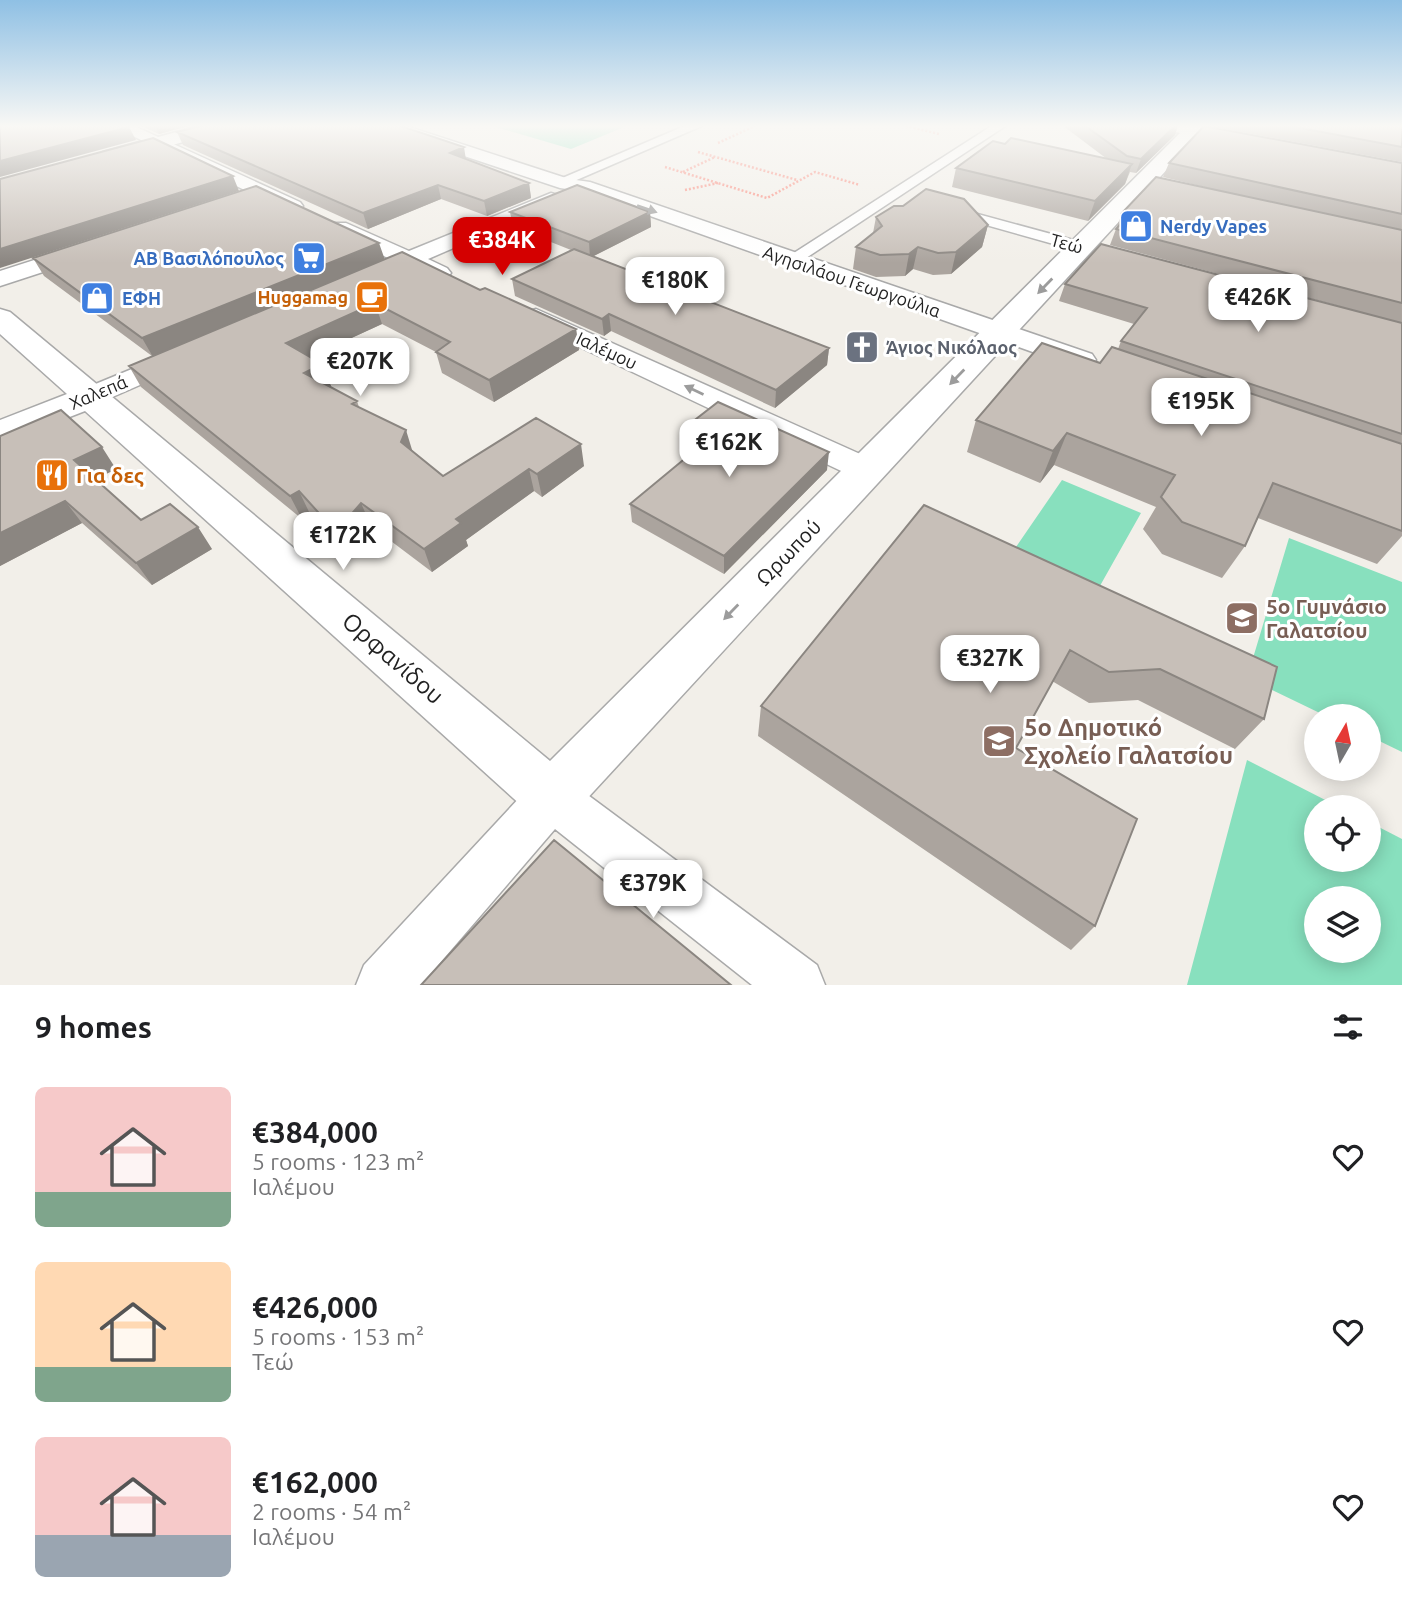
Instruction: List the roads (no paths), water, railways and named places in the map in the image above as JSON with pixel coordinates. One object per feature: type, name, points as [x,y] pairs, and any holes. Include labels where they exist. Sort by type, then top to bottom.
[{"type":"street","points":[[217,171],[463,284]]},
{"type":"street","name":"Αγησιλάου Γεωργούλια","points":[[532,171],[1113,371]]},
{"type":"street","points":[[372,275],[596,171]]},
{"type":"street","points":[[791,260],[901,197],[935,171]]},
{"type":"street","name":"Ωρωπού","points":[[384,985],[552,797],[999,333],[1093,250],[1138,180],[1148,171]]},
{"type":"street","points":[[1138,180],[1172,188]]},
{"type":"street","points":[[236,200],[262,192]]},
{"type":"street","name":"Τεώ","points":[[934,206],[1093,250]]},
{"type":"street","points":[[0,279],[105,244]]},
{"type":"street","name":"Ιαλέμου","points":[[513,307],[867,470]]},
{"type":"street","name":"Ορφανίδου","points":[[0,318],[552,797],[797,985]]},
{"type":"street","name":"Χαλεπά","points":[[0,433],[197,350]]},
{"type":"place","name":"Nerdy Vapes","points":[[1136,226]]},
{"type":"place","name":"ΑΒ Βασιλόπουλος","points":[[309,258]]},
{"type":"place","name":"Huggamag","points":[[372,297]]},
{"type":"place","name":"ΕΦΗ","points":[[97,298]]},
{"type":"place","name":"Άγιος Νικόλαος","points":[[862,347]]},
{"type":"place","name":"Για δες","points":[[52,475]]},
{"type":"place","name":"5ο Γυμνάσιο Γαλατσίου","points":[[1242,618]]},
{"type":"place","name":"5ο Δημοτικό Σχολείο Γαλατσίου","points":[[999,741]]}]
